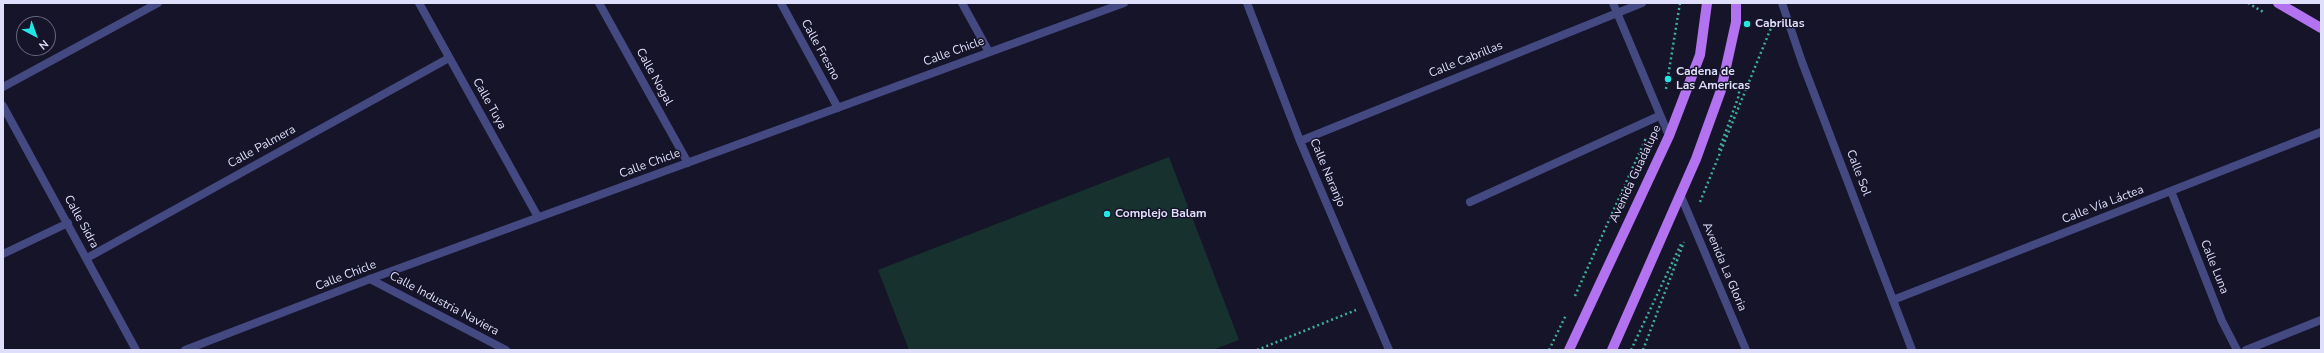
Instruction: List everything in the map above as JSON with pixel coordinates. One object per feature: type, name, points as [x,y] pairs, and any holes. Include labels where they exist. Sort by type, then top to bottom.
[{"type":"main road","name":"Avenida Guadalupe","points":[[1569,350],[1668,136],[1700,55],[1707,3]]},
{"type":"main road","points":[[1612,350],[1696,159],[1720,90],[1736,22],[1736,3]]},
{"type":"main road","points":[[2278,3],[2321,28]]},
{"type":"street","points":[[3,86],[158,3]]},
{"type":"street","name":"Calle Tuya","points":[[419,3],[538,217]]},
{"type":"street","name":"Calle Nogal","points":[[599,3],[688,163]]},
{"type":"street","name":"Calle Fresno","points":[[781,3],[838,108]]},
{"type":"street","points":[[962,3],[989,52]]},
{"type":"street","name":"Calle Chicle","points":[[185,350],[370,279],[1124,3]]},
{"type":"street","name":"Calle Naranjo","points":[[1247,3],[1300,141],[1370,304],[1388,350]]},
{"type":"street","points":[[1613,3],[1657,115],[1668,136]]},
{"type":"street","name":"Calle Cabrillas","points":[[1300,141],[1642,3]]},
{"type":"street","name":"Calle Sol","points":[[1782,3],[1802,62],[1912,350]]},
{"type":"street","name":"Calle Palmera","points":[[87,258],[449,58]]},
{"type":"street","name":"Calle Sidra","points":[[3,106],[136,350]]},
{"type":"street","points":[[1470,202],[1657,115]]},
{"type":"street","name":"Calle Vía Láctea","points":[[1893,300],[2321,132]]},
{"type":"street","name":"Calle Luna","points":[[2171,191],[2222,321],[2237,350]]},
{"type":"street","name":"Avenida La Gloria","points":[[1680,194],[1746,350]]},
{"type":"street","points":[[3,254],[68,223]]},
{"type":"street","name":"Calle Industria Naviera","points":[[370,279],[506,350]]},
{"type":"street","points":[[2246,350],[2321,320]]},
{"type":"path","points":[[1573,299],[1657,115],[1667,88],[1680,3]]},
{"type":"path","points":[[1643,350],[1692,222],[1775,18]]},
{"type":"path","points":[[1257,350],[1370,304]]},
{"type":"path","points":[[1549,350],[1567,312]]},
{"type":"green space","name":"Complejo Balam","points":[[1169,157],[1239,340],[1212,350],[909,350],[878,270]]},
{"type":"place","name":"Cabrillas","points":[[1747,24]]},
{"type":"place","name":"Cadena de Las Americas","points":[[1668,79]]},
{"type":"place","name":"Complejo Balam","points":[[1107,214]]}]
